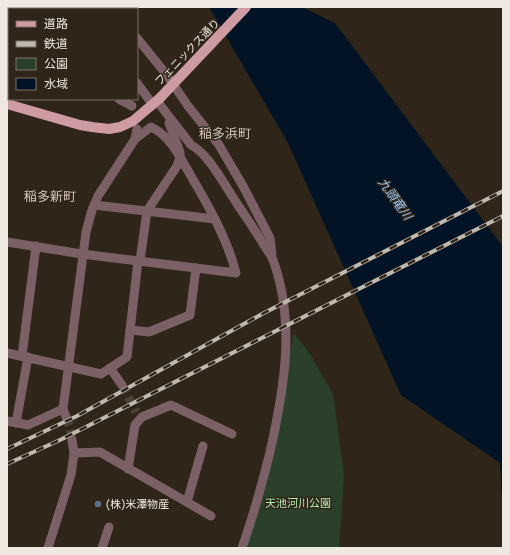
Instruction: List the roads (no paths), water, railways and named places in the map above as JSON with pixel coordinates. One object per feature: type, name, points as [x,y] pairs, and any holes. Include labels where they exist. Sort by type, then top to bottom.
[{"type":"main road","name":"フェニックス通り","points":[[7,104],[104,129],[115,128],[133,121],[246,7]]},
{"type":"street","points":[[138,39],[166,74],[223,151],[244,186],[270,238],[273,259],[280,283],[286,333],[285,369],[277,422],[264,479],[242,548]]},
{"type":"street","points":[[138,84],[154,100],[191,145],[196,147],[213,167],[273,259]]},
{"type":"street","points":[[138,96],[154,100]]},
{"type":"street","points":[[121,100],[132,106]]},
{"type":"street","points":[[7,353],[101,374],[127,357],[147,211],[177,166],[180,158],[180,152],[166,114]]},
{"type":"street","points":[[7,242],[36,246],[82,254],[236,273],[225,239],[180,158],[169,140],[161,132],[151,126],[135,139],[98,196],[94,205],[86,232],[82,254],[64,413],[28,425],[12,422],[25,356],[36,246]]},
{"type":"street","points":[[135,139],[137,129]]},
{"type":"street","points":[[94,205],[215,219]]},
{"type":"street","points":[[130,330],[149,332],[190,315],[196,268]]},
{"type":"street","points":[[110,368],[122,385]]},
{"type":"street","points":[[128,469],[135,425],[138,416],[142,417],[171,405],[232,434]]},
{"type":"street","points":[[48,548],[71,475],[74,453],[72,440]]},
{"type":"street","points":[[187,502],[203,446]]},
{"type":"street","points":[[74,453],[100,452],[211,516]]},
{"type":"street","points":[[102,548],[109,527]]},
{"type":"water","name":"九頭竜川","points":[[209,7],[302,7],[335,23],[503,247],[503,514],[500,463],[401,395],[288,143]]},
{"type":"tunnel","points":[[122,385],[136,412]]},
{"type":"tunnel","points":[[66,417],[70,427],[72,440]]},
{"type":"railway","points":[[7,449],[77,416],[262,314],[503,191]]},
{"type":"railway","points":[[7,464],[60,440],[503,216]]},
{"type":"place","name":"(株)米澤物産","points":[[98,504]]},
{"type":"district","name":"稲多浜町","points":[[225,133]]},
{"type":"district","name":"稲多新町","points":[[50,196]]},
{"type":"park label","name":"天池河川公園","points":[[298,503]]}]
